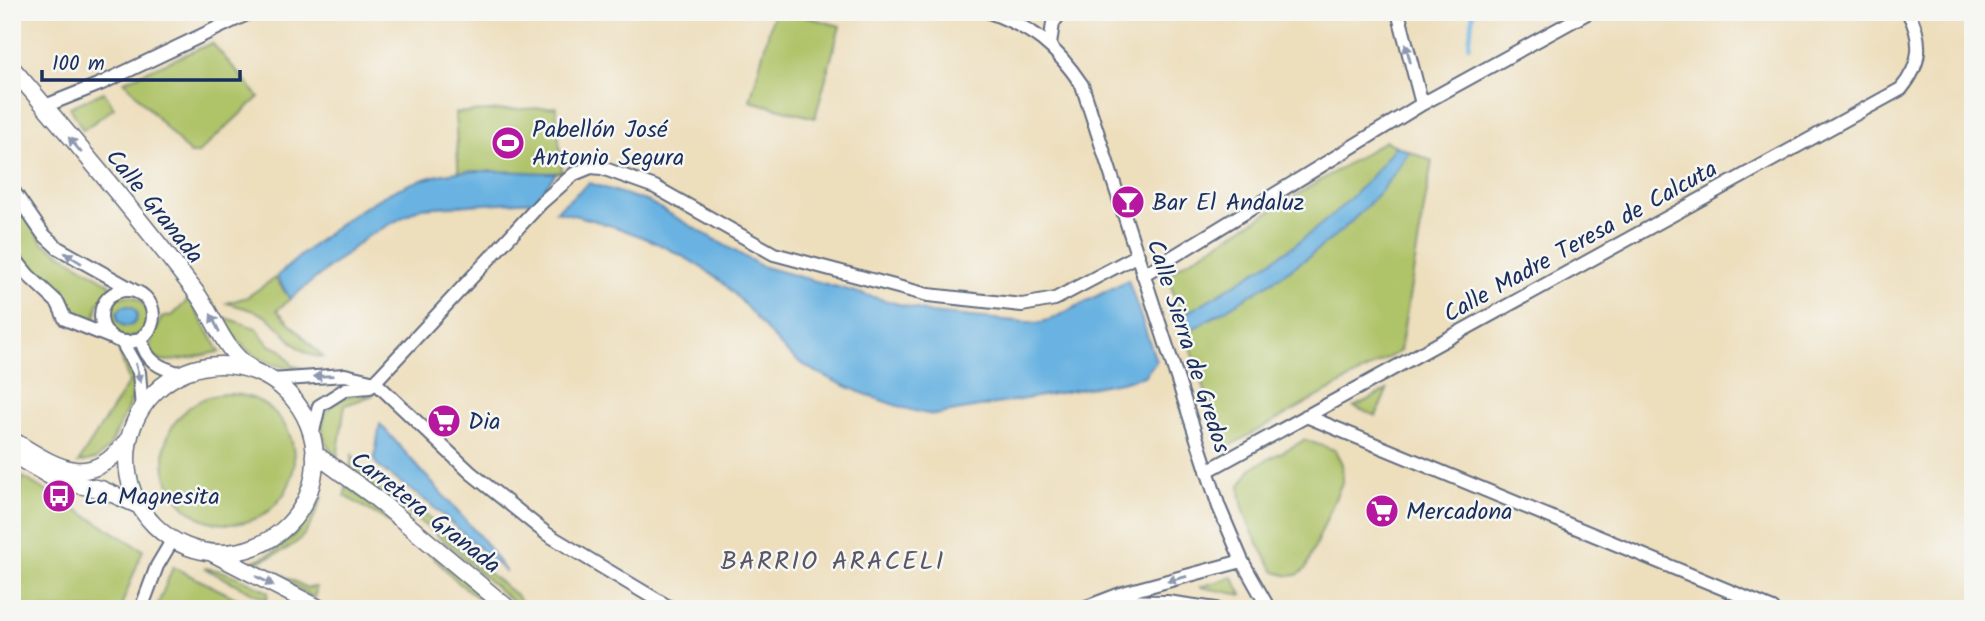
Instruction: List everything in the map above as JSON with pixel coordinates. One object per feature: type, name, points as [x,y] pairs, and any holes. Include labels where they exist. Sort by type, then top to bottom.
[{"type":"main road","name":"Calle Granada","points":[[12,68],[204,302],[231,352],[265,376]]},
{"type":"main road","points":[[209,552],[254,547],[289,523],[310,488],[314,453],[312,436],[299,407],[265,376],[243,368],[216,365],[182,374],[164,384],[142,408],[131,436],[128,471],[140,506],[152,522],[173,539],[209,552],[321,609]]},
{"type":"main road","points":[[12,440],[55,466],[79,472],[108,462],[131,436]]},
{"type":"main road","name":"Carretera Granada","points":[[314,453],[372,495],[509,609]]},
{"type":"main road","points":[[12,454],[60,482],[110,492],[140,506]]},
{"type":"street","points":[[45,106],[100,84],[251,12]]},
{"type":"street","points":[[993,14],[1027,12]]},
{"type":"street","points":[[1050,45],[1053,23],[1062,12]]},
{"type":"street","points":[[1398,12],[1422,104]]},
{"type":"street","points":[[1143,275],[1422,104],[1589,12]]},
{"type":"street","name":"Calle Madre Teresa de Calcuta","points":[[1207,471],[1901,89],[1912,76],[1920,45],[1917,29],[1908,12]]},
{"type":"street","name":"Calle Sierra de Gredos","points":[[993,14],[1028,29],[1050,45],[1064,58],[1082,85],[1207,471],[1242,561],[1269,609]]},
{"type":"street","points":[[1028,29],[1053,23]]},
{"type":"street","points":[[312,436],[319,406],[346,389],[370,387],[562,184],[585,168],[615,171],[655,187],[769,252],[939,296],[1037,304],[1055,299],[1138,255]]},
{"type":"street","points":[[12,189],[43,234],[58,248],[146,298],[153,312],[151,328],[141,339],[117,340],[65,319],[58,303],[12,256]]},
{"type":"street","points":[[133,290],[111,296],[102,309],[102,324],[137,367],[142,408]]},
{"type":"street","points":[[141,339],[144,351],[154,363],[182,374]]},
{"type":"street","points":[[265,376],[345,375],[375,382],[471,473],[547,534],[672,609]]},
{"type":"street","points":[[1306,416],[1773,609]]},
{"type":"street","points":[[141,609],[157,566],[173,539]]},
{"type":"street","points":[[1081,609],[1242,561]]},
{"type":"street","points":[[1105,601],[1167,602],[1216,609]]},
{"type":"green space","points":[[774,12],[788,12],[840,26],[815,118],[750,101]]},
{"type":"green space","points":[[212,43],[259,97],[197,154],[190,154],[124,81]]},
{"type":"green space","points":[[104,92],[114,108],[83,130],[70,107]]},
{"type":"green space","name":"Pabellón José Antonio Segura","points":[[556,107],[562,172],[459,181],[455,113]]},
{"type":"green space","points":[[1385,141],[1432,161],[1400,351],[1224,449],[1167,274]]},
{"type":"green space","points":[[12,197],[43,243],[110,284],[110,289],[98,304],[94,325],[72,319],[12,248]]},
{"type":"green space","points":[[275,278],[290,299],[277,310],[323,357],[304,352],[268,318],[227,303],[247,297]]},
{"type":"green space","points":[[127,296],[142,302],[148,317],[142,332],[127,338],[112,332],[106,317],[112,302]]},
{"type":"green space","points":[[189,299],[220,352],[178,360],[157,359],[151,353],[150,343],[161,318],[173,315]]},
{"type":"green space","points":[[223,317],[256,328],[269,345],[282,350],[293,366],[308,369],[281,366],[257,356],[238,340]]},
{"type":"green space","points":[[119,350],[134,375],[132,399],[109,448],[96,459],[78,463],[129,382]]},
{"type":"green space","points":[[1387,390],[1376,416],[1354,407]]},
{"type":"green space","points":[[229,394],[254,399],[275,413],[289,434],[294,459],[289,484],[275,505],[254,519],[229,524],[204,519],[183,505],[169,484],[164,459],[169,434],[183,413],[204,399]]},
{"type":"green space","points":[[353,395],[374,395],[345,405],[337,458],[324,438],[323,420],[333,405]]},
{"type":"green space","points":[[1305,440],[1335,450],[1342,464],[1343,480],[1306,568],[1299,574],[1288,575],[1275,572],[1257,542],[1243,507],[1240,485],[1253,467]]},
{"type":"green space","points":[[352,455],[363,471],[390,490],[414,513],[428,516],[453,544],[516,595],[527,609],[521,609],[430,529],[350,471]]},
{"type":"green space","points":[[23,477],[143,550],[120,609],[12,609],[12,549]]},
{"type":"green space","points":[[346,486],[407,532],[498,609],[493,609],[460,584],[424,548],[384,519],[345,496]]},
{"type":"green space","points":[[323,495],[312,522],[300,539],[284,550],[257,562],[307,588],[316,587],[315,598],[251,562],[275,551],[294,536]]},
{"type":"green space","points":[[173,567],[258,609],[156,609]]},
{"type":"green space","points":[[204,568],[253,584],[268,592],[267,600]]},
{"type":"green space","points":[[1233,577],[1242,595],[1200,587]]},
{"type":"water","points":[[1395,146],[1409,151],[1389,181],[1339,233],[1281,276],[1187,332],[1181,316],[1270,262],[1325,221],[1374,173]]},
{"type":"water","points":[[470,171],[556,173],[535,201],[420,208],[368,236],[290,299],[277,276],[354,214],[397,189],[420,180]]},
{"type":"water","points":[[589,183],[649,202],[761,266],[931,313],[1038,323],[1052,319],[1128,280],[1156,361],[1144,376],[1121,382],[934,415],[900,407],[836,382],[800,362],[779,344],[727,287],[681,255],[640,236],[556,211]]},
{"type":"water","points":[[123,306],[131,306],[137,316],[131,326],[123,326],[117,320],[117,312]]},
{"type":"water","points":[[380,424],[482,539],[506,572],[430,504],[379,467],[374,460]]},
{"type":"waterway","points":[[1469,46],[1473,12]]},
{"type":"place","name":"Pabellón José Antonio Segura","points":[[508,143]]},
{"type":"place","name":"Bar El Andaluz","points":[[1128,202]]},
{"type":"place","name":"Dia","points":[[444,421]]},
{"type":"place","name":"La Magnesita","points":[[59,496]]},
{"type":"place","name":"Mercadona","points":[[1382,511]]},
{"type":"district","name":"BARRIO ARACELI","points":[[833,560]]}]
